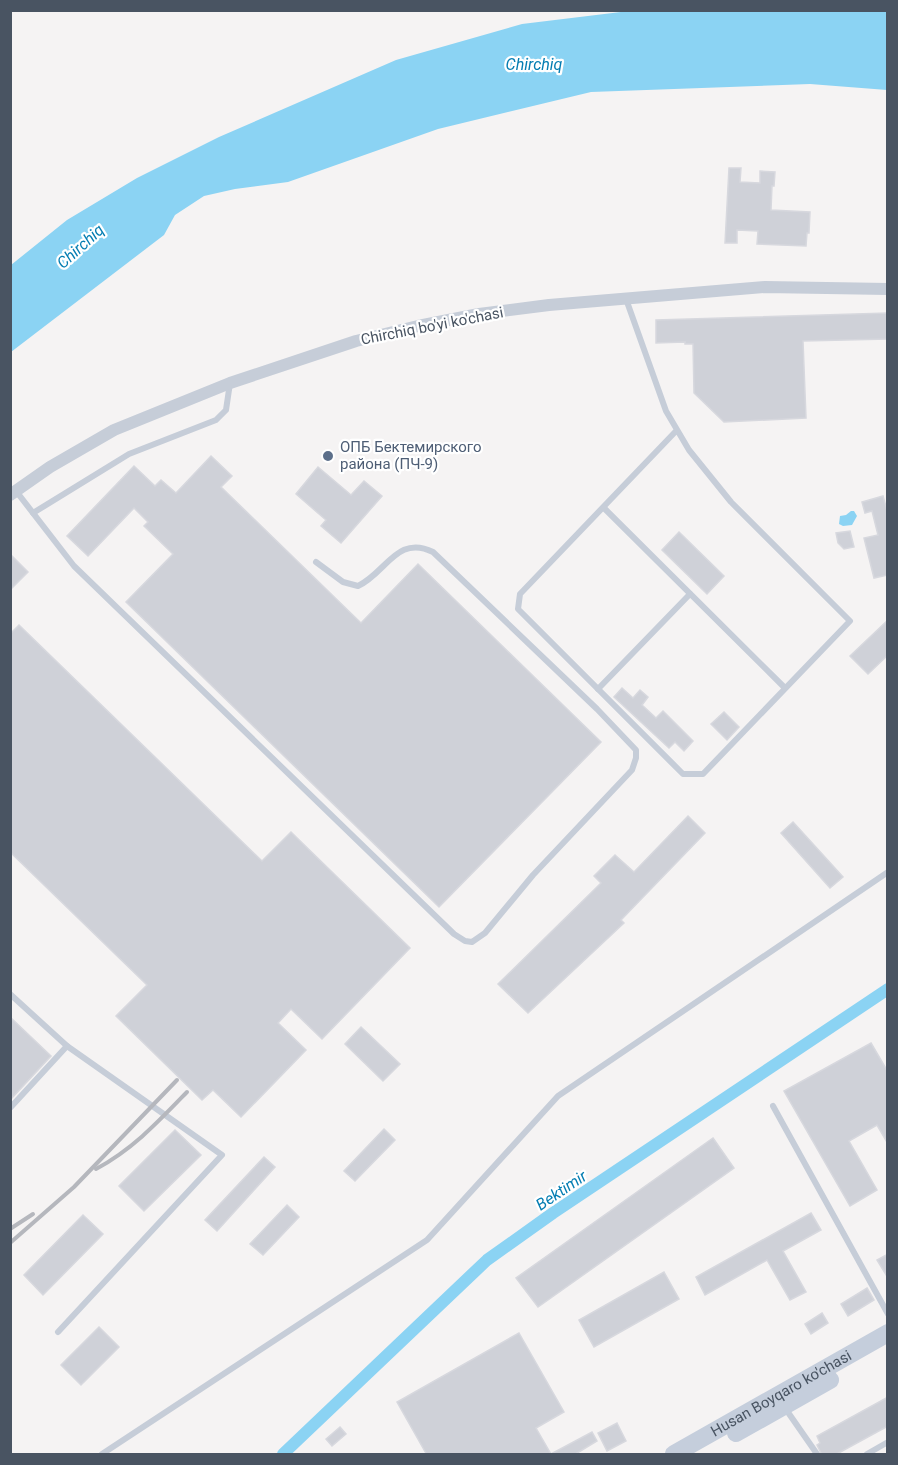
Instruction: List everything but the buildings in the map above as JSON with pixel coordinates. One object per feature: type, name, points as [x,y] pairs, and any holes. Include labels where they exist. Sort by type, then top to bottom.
[{"type":"main road","name":"Husan Boyqaro ko'chasi","points":[[698,1455],[888,1333]]},
{"type":"main road","name":"Husan Boyqaro ko'chasi","points":[[674,1455],[888,1347]]},
{"type":"street","name":"Chirchiq bo'yi ko'chasi","points":[[13,493],[59,461],[114,429],[230,383],[356,341],[418,326],[479,314],[549,305],[765,287],[888,289]]},
{"type":"lane","points":[[626,299],[666,411],[689,450],[731,502],[850,621],[703,774],[683,774],[518,609],[520,594],[677,430]]},
{"type":"lane","points":[[33,513],[129,454],[216,420],[226,410],[230,383]]},
{"type":"lane","points":[[13,493],[33,513],[74,566],[454,934],[465,941],[472,942],[484,933],[533,875],[632,770],[636,750],[597,709],[433,552],[422,547],[402,549],[376,574],[357,586],[343,582],[316,562]]},
{"type":"lane","points":[[604,508],[785,688]]},
{"type":"lane","points":[[598,689],[690,594]]},
{"type":"lane","points":[[102,1455],[427,1240],[558,1095],[888,872]]},
{"type":"lane","points":[[10,994],[67,1046],[222,1155],[58,1332]]},
{"type":"lane","points":[[10,1108],[67,1046]]},
{"type":"lane","points":[[773,1106],[888,1314]]},
{"type":"lane","points":[[781,1400],[817,1455]]},
{"type":"lane","points":[[867,1455],[888,1442]]},
{"type":"water","name":"Chirchiq","points":[[629,11],[887,11],[887,90],[810,84],[591,92],[438,129],[288,182],[235,189],[204,196],[175,215],[164,235],[11,352],[11,265],[67,220],[137,178],[219,137],[396,60],[522,24]]},
{"type":"water","points":[[854,511],[857,516],[852,525],[839,524],[840,516]]},
{"type":"waterway","name":"Bektimir","points":[[283,1454],[487,1260],[553,1213],[888,989]]},
{"type":"railway","points":[[10,1243],[74,1187],[177,1080]]},
{"type":"railway","points":[[96,1169],[133,1144],[187,1092]]},
{"type":"railway","points":[[10,1229],[33,1214]]},
{"type":"place","name":"ОПБ Бектемирского района (ПЧ-9)","points":[[328,456]]}]
